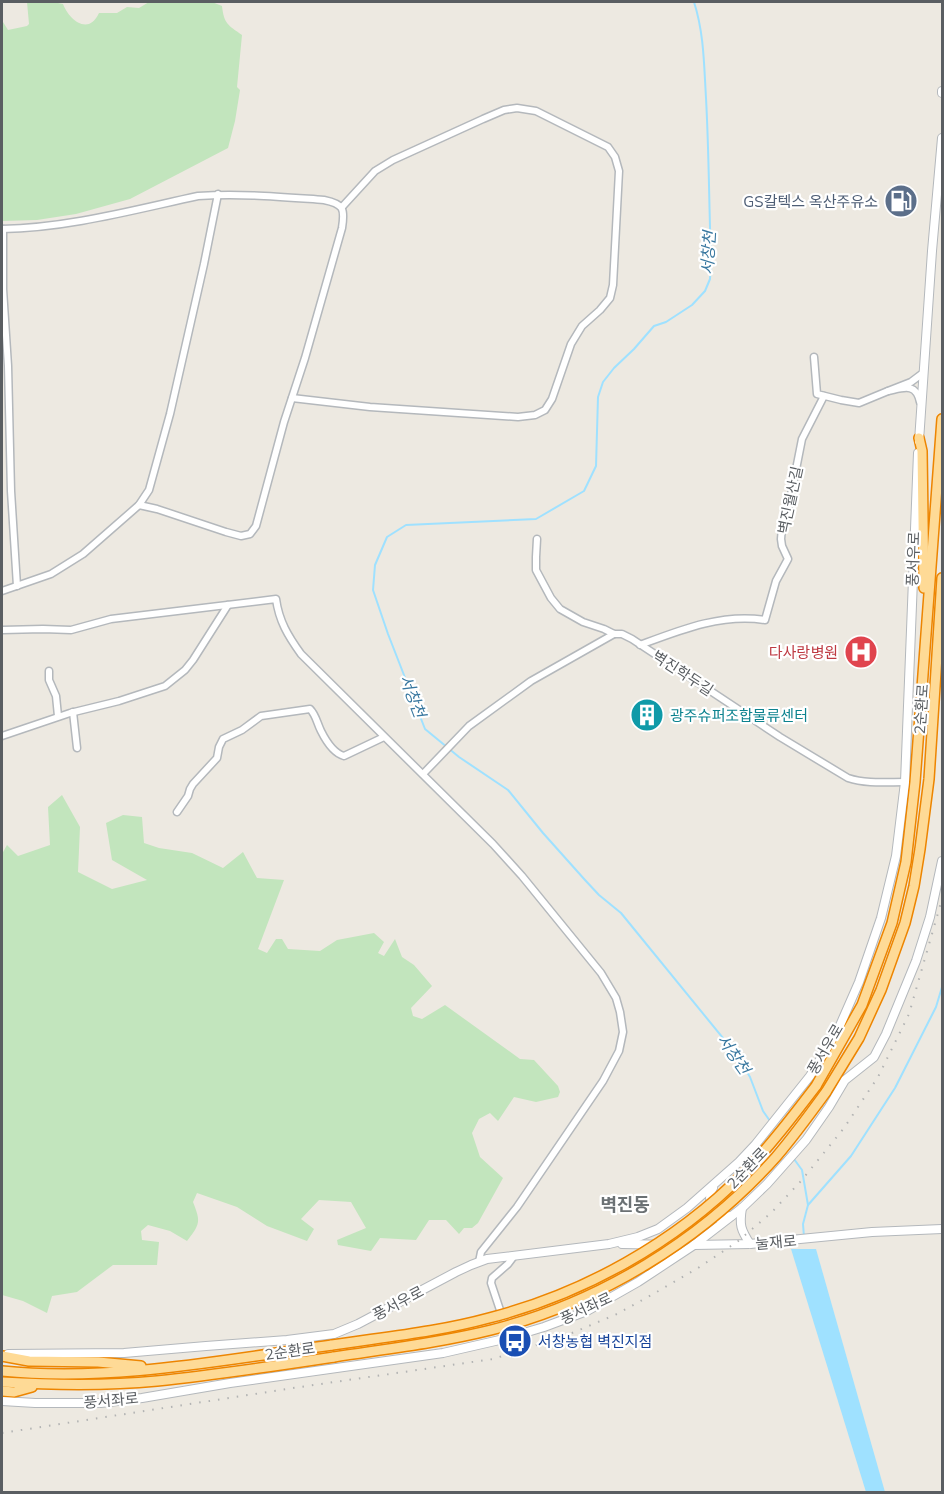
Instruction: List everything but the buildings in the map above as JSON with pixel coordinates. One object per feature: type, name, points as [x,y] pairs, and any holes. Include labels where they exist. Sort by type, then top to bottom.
[{"type":"highway","name":"2순환로","points":[[2,1371],[29,1374],[83,1373],[164,1368],[433,1330],[491,1318],[567,1292],[621,1265],[668,1236],[722,1194],[768,1147],[816,1086],[862,1005],[892,923],[906,862],[915,782],[942,419]]},
{"type":"highway","points":[[919,438],[922,451],[926,641]]},
{"type":"highway","name":"2순환로","points":[[2,1382],[43,1385],[155,1381],[434,1342],[493,1329],[573,1302],[617,1280],[672,1247],[728,1204],[775,1158],[826,1092],[859,1038],[881,990],[905,923],[914,886],[929,779],[942,582]]},
{"type":"highway","points":[[2,1355],[29,1361],[98,1362],[164,1368]]},
{"type":"highway","points":[[2,1391],[14,1392],[43,1385]]},
{"type":"street","points":[[292,398],[370,407],[518,417],[535,415],[544,410],[552,399],[571,344],[582,326],[610,298],[613,285],[619,171],[615,157],[608,147],[536,111],[517,108],[504,110],[393,160],[375,171],[342,207]]},
{"type":"street","name":"풍서우로","points":[[2,1355],[124,1353],[334,1334],[358,1324],[456,1272],[487,1259],[609,1244],[651,1232],[687,1208],[739,1162],[778,1118],[810,1076],[838,1030],[859,982],[880,918],[896,856],[905,782],[906,712],[919,438],[923,373],[938,233],[942,138]]},
{"type":"street","points":[[2,591],[51,574],[83,554],[140,505],[149,490],[170,414],[218,194]]},
{"type":"street","points":[[17,586],[11,491],[2,229],[61,225],[198,196],[218,194],[336,202],[342,207],[344,215],[342,228],[284,422],[256,526],[250,534],[241,536],[140,505]]},
{"type":"street","points":[[813,357],[817,394],[859,403],[911,382],[923,373]]},
{"type":"street","points":[[888,391],[913,389],[918,394],[921,404]]},
{"type":"street","name":"벽진월산길","points":[[640,645],[711,622],[748,617],[765,620],[776,581],[788,559],[782,546],[782,527],[787,515],[802,439],[824,396]]},
{"type":"street","points":[[2,492],[11,491]]},
{"type":"street","name":"벽진학두길","points":[[537,539],[536,570],[551,598],[560,609],[583,622],[614,634],[622,634],[848,778],[867,782],[905,782]]},
{"type":"street","points":[[2,630],[70,630],[111,619],[276,599],[284,629],[301,654],[506,858],[601,973],[616,998],[623,1032],[619,1051],[603,1081],[523,1197],[481,1252],[479,1262]]},
{"type":"street","points":[[2,736],[58,716],[119,701],[165,686],[185,670],[193,660],[228,605]]},
{"type":"street","points":[[423,774],[469,726],[531,681],[614,634]]},
{"type":"street","points":[[49,671],[49,680],[56,696],[58,716]]},
{"type":"street","points":[[177,812],[193,784],[218,758],[223,738],[242,730],[261,716],[310,709],[314,712],[321,732],[336,754],[344,756],[384,737]]},
{"type":"street","points":[[73,712],[77,748]]},
{"type":"street","name":"풍서좌로","points":[[2,1401],[101,1403],[443,1353],[544,1327],[587,1311],[638,1282],[694,1245],[742,1208],[798,1150],[845,1080],[874,1057],[916,961],[930,917],[942,861]]},
{"type":"street","points":[[719,1179],[710,1192],[712,1207],[718,1218],[731,1216]]},
{"type":"street","points":[[742,1208],[740,1222],[742,1231],[750,1244]]},
{"type":"street","points":[[669,1245],[664,1233],[665,1228],[674,1218]]},
{"type":"street","name":"눌재로","points":[[609,1244],[750,1244],[873,1232],[942,1229]]},
{"type":"street","points":[[508,1337],[491,1283],[492,1278],[514,1256]]},
{"type":"green space","points":[[27,2],[63,4],[67,12],[80,24],[89,24],[99,13],[117,13],[127,7],[139,8],[149,2],[212,2],[222,6],[228,24],[242,35],[237,87],[240,90],[228,148],[130,199],[76,214],[37,220],[2,221],[2,22],[8,30],[27,26],[29,24]]},
{"type":"green space","points":[[62,795],[80,827],[78,872],[112,889],[147,880],[112,860],[106,823],[123,815],[142,817],[144,843],[159,848],[192,853],[223,868],[243,852],[257,878],[284,880],[258,949],[267,953],[276,939],[282,939],[288,949],[320,951],[337,940],[374,933],[384,942],[378,953],[384,956],[395,939],[402,957],[414,965],[432,986],[411,1008],[413,1016],[422,1019],[445,1005],[520,1059],[534,1060],[558,1086],[560,1092],[558,1097],[536,1102],[514,1097],[498,1121],[490,1113],[479,1119],[472,1133],[480,1157],[503,1178],[478,1223],[472,1228],[464,1228],[459,1234],[446,1220],[429,1220],[416,1240],[380,1238],[371,1251],[338,1245],[337,1240],[366,1228],[351,1202],[319,1200],[301,1219],[314,1229],[307,1241],[267,1226],[237,1207],[197,1193],[193,1202],[198,1223],[187,1241],[170,1231],[148,1225],[141,1231],[142,1240],[159,1242],[157,1265],[113,1265],[77,1292],[52,1296],[47,1313],[23,1301],[2,1295],[2,854],[7,845],[18,856],[50,845],[48,807]]},
{"type":"water","points":[[791,1249],[816,1249],[885,1492],[866,1492]]},
{"type":"waterway","name":"서창천","points":[[694,2],[703,49],[708,138],[711,260],[710,279],[705,291],[692,305],[666,322],[654,326],[603,382],[598,397],[596,466],[584,491],[536,519],[406,525],[387,537],[375,565],[373,590],[425,729],[459,757],[508,790],[585,880],[621,913],[736,1054],[750,1077],[763,1111],[770,1121]]},
{"type":"waterway","points":[[808,1205],[851,1156],[895,1088],[936,1007],[942,987]]},
{"type":"waterway","name":"서창천","points":[[794,1159],[802,1170],[808,1205],[803,1224],[804,1237]]},
{"type":"railway","points":[[2,1433],[493,1359],[565,1336],[617,1314],[655,1293],[737,1242],[772,1212],[801,1181],[844,1128],[878,1077],[909,1014],[942,899]]},
{"type":"place","name":"GS칼텍스 옥산주유소","points":[[901,201]]},
{"type":"place","name":"다사랑병원","points":[[861,652]]},
{"type":"place","name":"광주슈퍼조합물류센터","points":[[647,715]]},
{"type":"place","name":"서창농협 벽진지점","points":[[515,1341]]},
{"type":"district","name":"벽진동","points":[[625,1204]]}]
